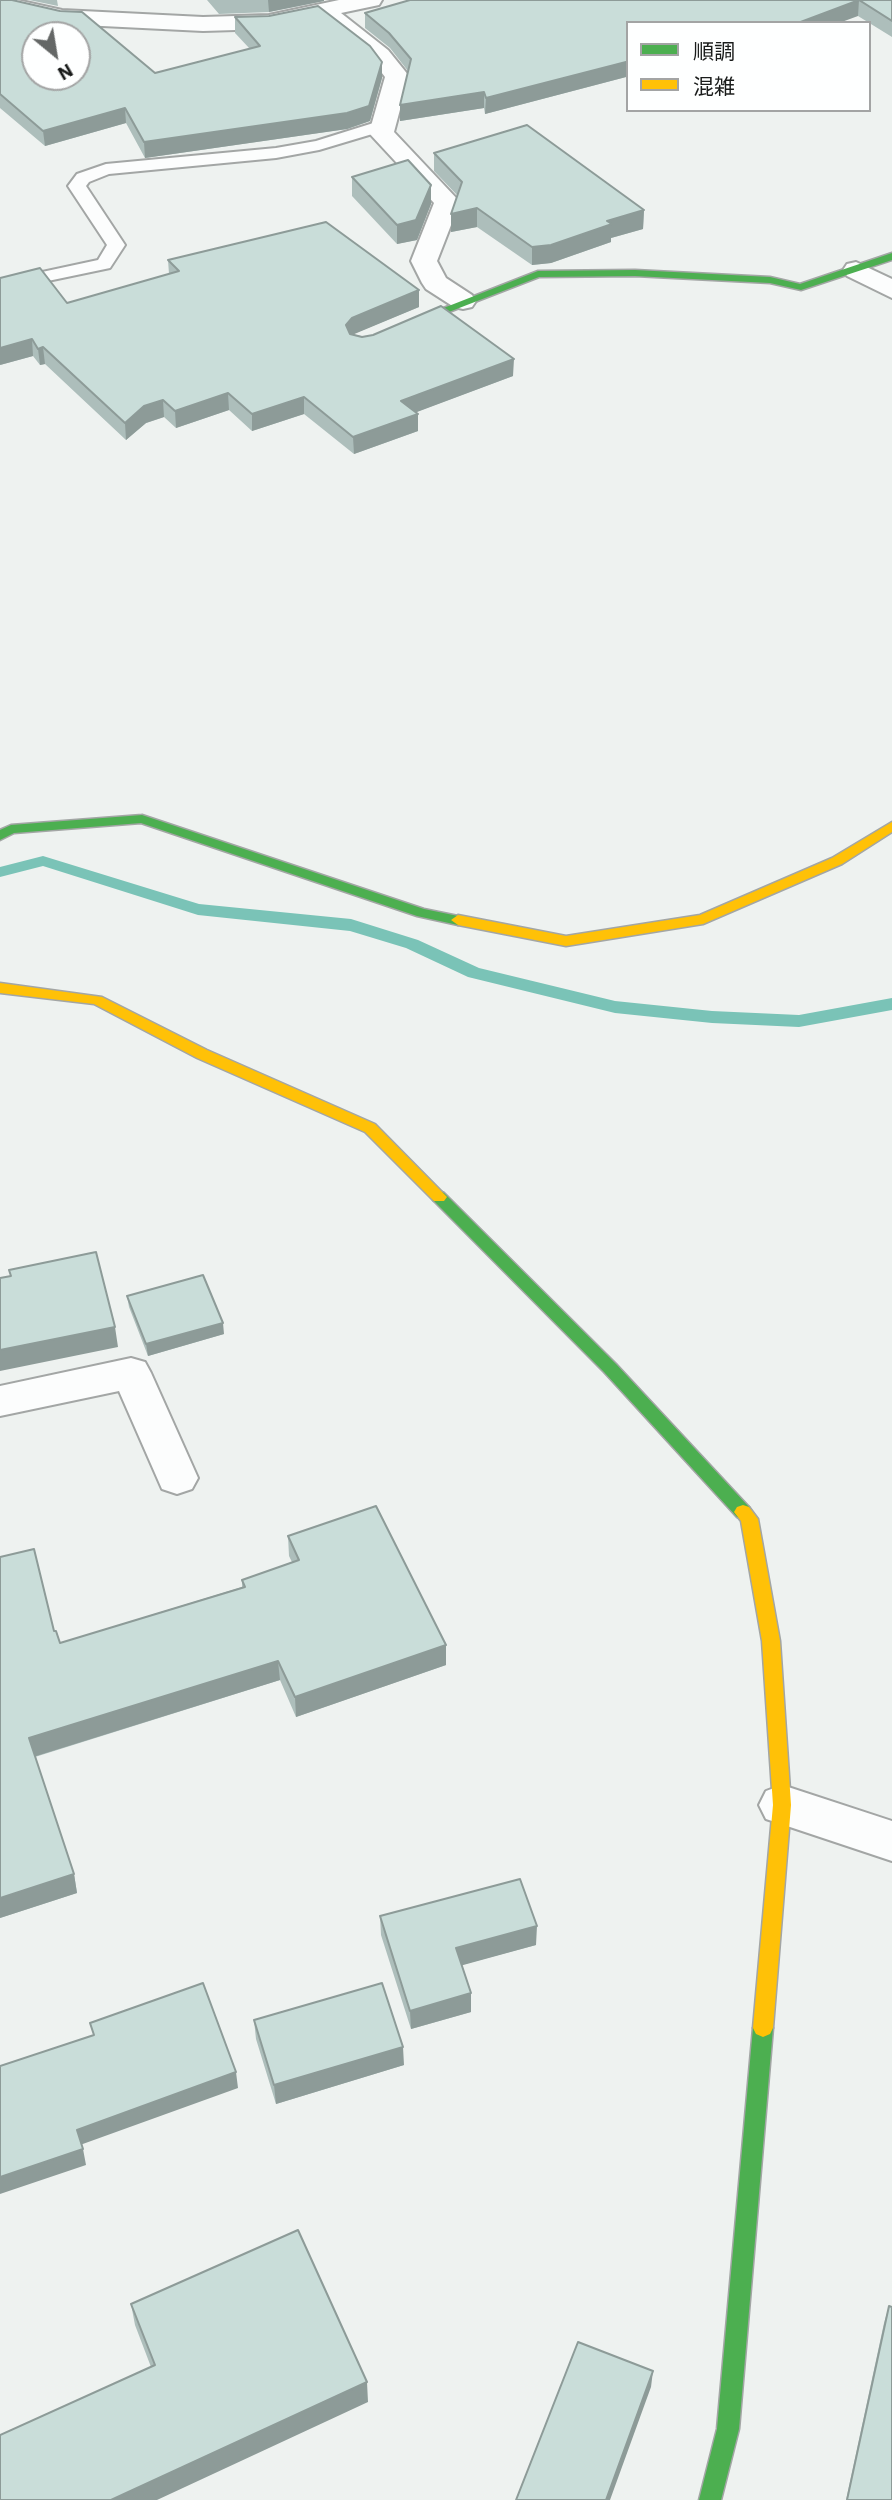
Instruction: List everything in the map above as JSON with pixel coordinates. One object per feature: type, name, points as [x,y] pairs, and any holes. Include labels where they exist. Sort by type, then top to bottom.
[{"type":"street","points":[[0,3],[62,17],[203,24],[269,22],[326,12],[371,0]]},
{"type":"street","points":[[326,12],[380,55],[397,76],[381,133],[447,202],[424,261],[435,282],[463,301]]},
{"type":"street","points":[[375,338],[463,301],[538,274],[635,273],[757,279],[801,287],[892,256]]},
{"type":"street","points":[[856,270],[892,290]]},
{"type":"street","points":[[0,836],[11,829],[142,819],[422,914],[566,941],[702,919],[837,861],[892,826]]},
{"type":"street","points":[[0,988],[97,1000],[202,1054],[370,1128],[610,1368],[749,1519],[771,1641],[782,1805],[728,2429],[710,2500]]},
{"type":"street","points":[[0,1401],[131,1373],[177,1478]]},
{"type":"street","points":[[782,1805],[892,1841]]},
{"type":"lane","points":[[0,286],[104,264],[116,245],[77,186],[83,178],[106,169],[276,153],[319,145],[383,125]]},
{"type":"building","points":[[0,0],[12,0],[60,11],[82,12],[155,73],[260,46],[235,17],[269,16],[318,6],[370,46],[382,62],[369,106],[347,113],[144,142],[125,108],[43,131],[0,94]]},
{"type":"building","points":[[410,0],[859,0],[803,21],[626,21],[626,62],[486,98],[484,92],[400,105],[411,59],[389,33],[365,13]]},
{"type":"building","points":[[859,0],[892,0],[892,21]]},
{"type":"building","points":[[527,125],[644,210],[607,221],[612,224],[551,245],[532,247],[477,208],[451,214],[462,182],[434,153]]},
{"type":"building","points":[[408,160],[431,185],[416,220],[397,225],[352,177]]},
{"type":"building","points":[[326,222],[419,290],[352,318],[346,325],[350,334],[362,337],[373,335],[441,306],[514,359],[401,401],[418,414],[353,437],[304,397],[252,414],[228,393],[175,411],[163,400],[144,406],[125,423],[43,347],[38,349],[32,339],[0,348],[0,278],[40,268],[67,303],[179,271],[168,260]]},
{"type":"building","points":[[96,1252],[115,1327],[0,1350],[0,1278],[11,1276],[9,1270]]},
{"type":"building","points":[[203,1275],[223,1323],[146,1344],[127,1296]]},
{"type":"building","points":[[376,1506],[446,1645],[295,1697],[278,1661],[29,1738],[74,1874],[0,1898],[0,1557],[34,1549],[54,1631],[60,1643],[245,1587],[242,1580],[299,1560],[288,1536]]},
{"type":"building","points":[[520,1879],[537,1926],[456,1948],[471,1993],[410,2011],[380,1916]]},
{"type":"building","points":[[203,1983],[236,2072],[77,2130],[83,2149],[0,2177],[0,2066],[94,2035],[90,2023]]},
{"type":"building","points":[[382,1983],[403,2047],[274,2085],[254,2020]]},
{"type":"building","points":[[298,2230],[367,2382],[111,2500],[0,2500],[0,2435],[155,2365],[131,2304]]},
{"type":"building","points":[[889,2306],[892,2307],[892,2500],[847,2500]]},
{"type":"building","points":[[578,2342],[653,2371],[606,2500],[516,2500]]},
{"type":"waterway","points":[[0,872],[43,861],[198,909],[351,925],[412,944],[474,973],[615,1007],[712,1017],[799,1021],[892,1004]]},
{"type":"traffic: fast","points":[[396,329],[538,274],[635,273],[770,280],[801,287],[892,256]]},
{"type":"traffic: fast","points":[[0,836],[11,829],[142,819],[422,913],[458,920]]},
{"type":"traffic: fast","points":[[439,1197],[610,1368],[743,1512]]},
{"type":"traffic: fast","points":[[710,2500],[728,2429],[763,2028]]},
{"type":"traffic: slow","points":[[458,920],[566,941],[703,919],[837,861],[892,826]]},
{"type":"traffic: slow","points":[[0,988],[97,1000],[202,1054],[370,1128],[439,1197]]},
{"type":"traffic: slow","points":[[743,1512],[749,1519],[771,1641],[782,1805],[763,2028]]}]
